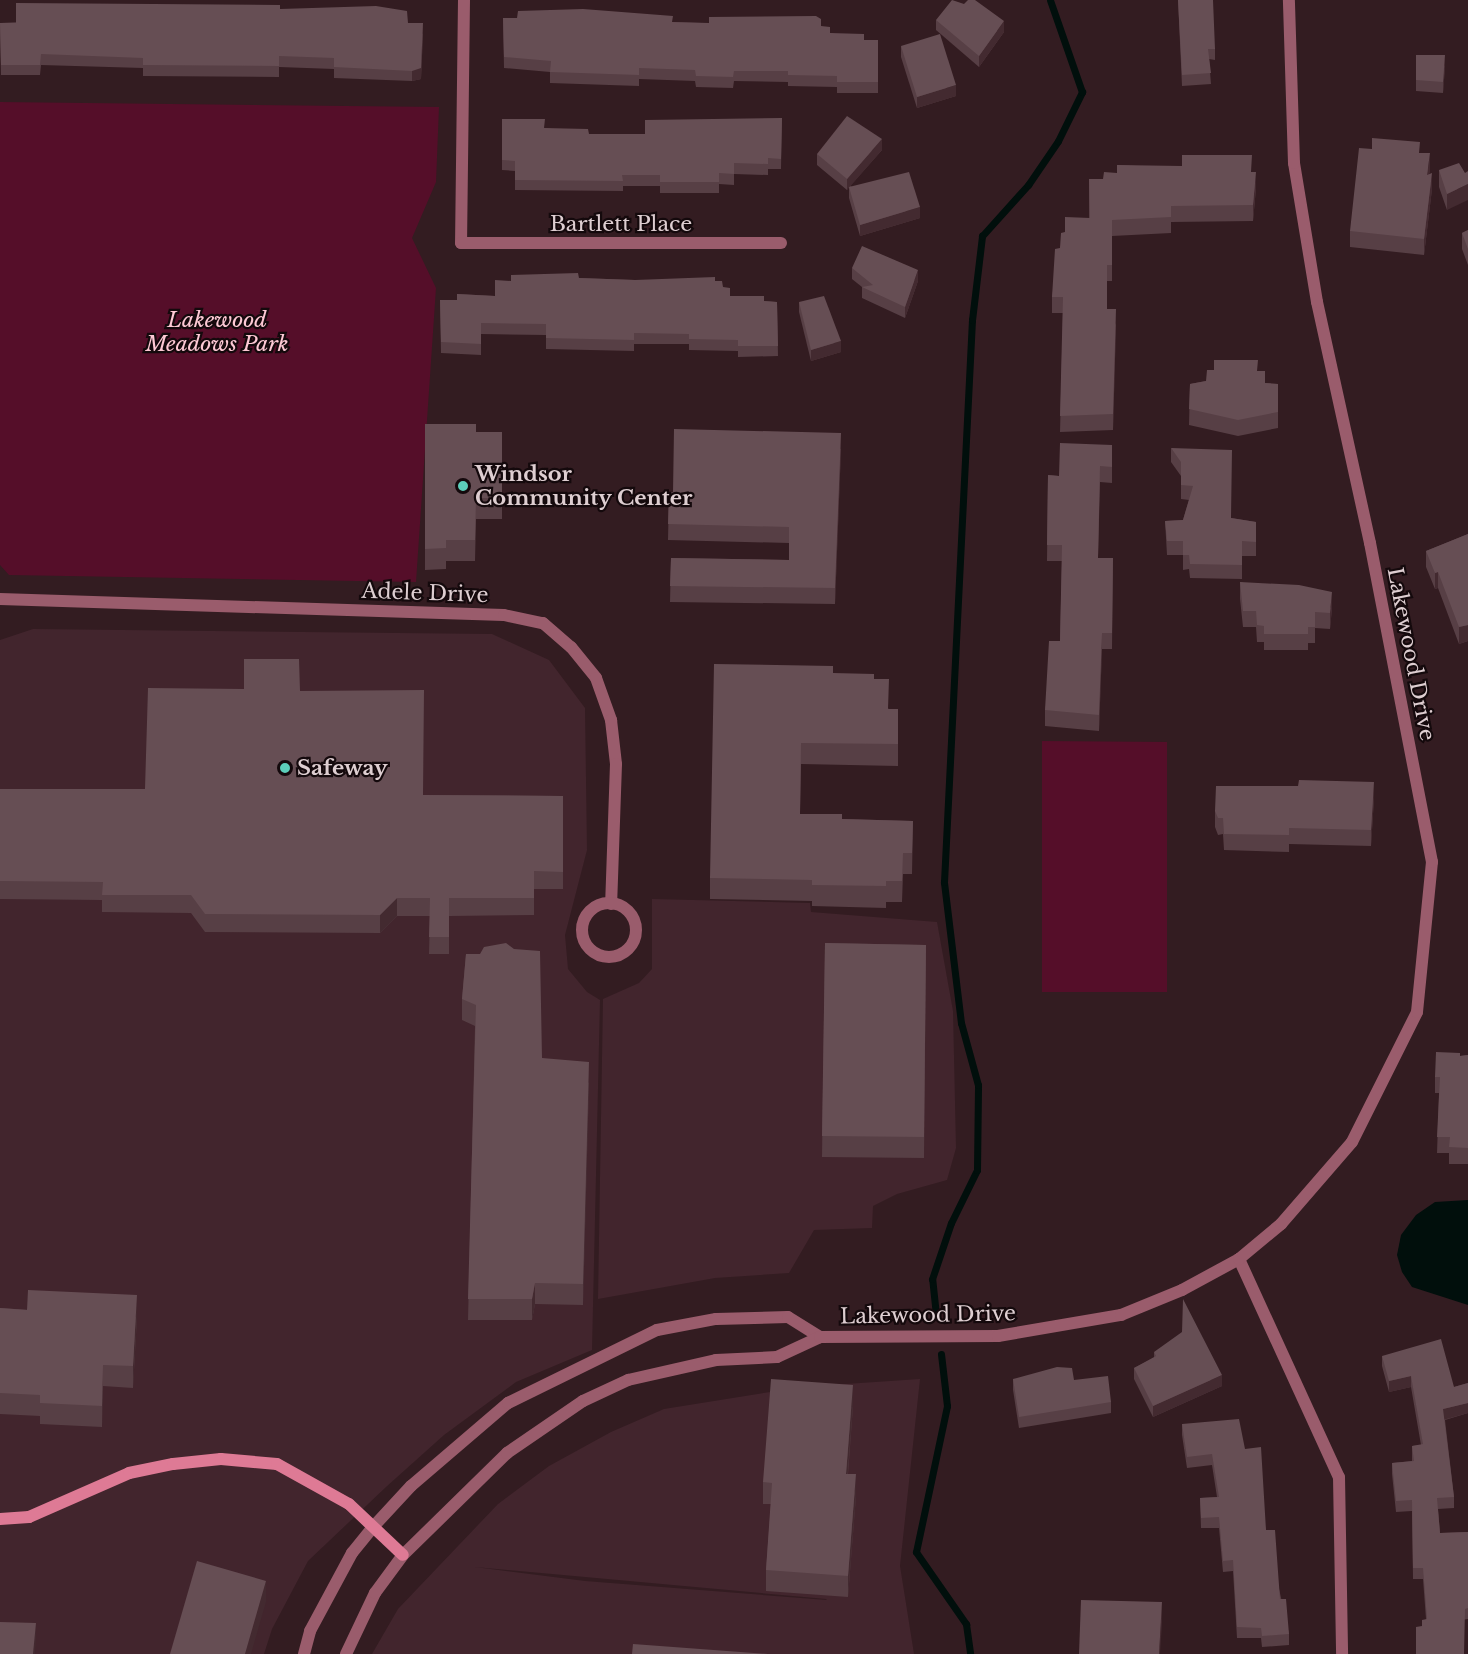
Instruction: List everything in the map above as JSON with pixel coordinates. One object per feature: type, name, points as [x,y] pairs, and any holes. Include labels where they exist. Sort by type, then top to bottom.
[{"type":"street","name":"Bartlett Place","points":[[464,0],[461,243],[781,243]]},
{"type":"street","name":"Lakewood Drive","points":[[346,1654],[375,1593],[403,1555],[507,1453],[583,1401],[628,1380],[716,1360],[777,1357],[820,1336],[998,1336],[1063,1327],[1120,1315],[1182,1290],[1239,1259],[1281,1224],[1352,1142],[1417,1012],[1432,862],[1370,543],[1317,302],[1297,184],[1289,0]]},
{"type":"street","name":"Adele Drive","points":[[0,599],[504,615],[543,623],[571,647],[596,678],[611,720],[616,765],[610,904]]},
{"type":"street","points":[[610,904],[631,915],[636,932],[628,949],[612,957],[588,947],[582,929],[591,910],[610,904]]},
{"type":"street","points":[[1239,1259],[1339,1477],[1342,1654]]},
{"type":"street","name":"Lakewood Drive","points":[[304,1654],[309,1631],[352,1553],[373,1527],[411,1486],[508,1403],[614,1348],[657,1330],[717,1318],[788,1317],[820,1336]]},
{"type":"street","points":[[0,1519],[29,1517],[129,1473],[221,1459],[277,1464],[349,1504],[403,1555]]},
{"type":"shaded area","points":[[33,629],[492,634],[549,660],[585,708],[587,850],[565,935],[568,969],[587,992],[600,1000],[592,1350],[516,1382],[444,1435],[386,1487],[308,1561],[272,1629],[264,1654],[0,1654],[0,640]]},
{"type":"shaded area","points":[[652,899],[810,903],[811,912],[937,922],[953,1011],[956,1148],[947,1180],[897,1194],[873,1206],[872,1228],[814,1230],[789,1273],[715,1278],[598,1299],[603,999],[639,983],[652,969]]},
{"type":"shaded area","points":[[1468,1200],[1468,1305],[1412,1287],[1402,1272],[1397,1255],[1401,1235],[1416,1215],[1435,1202]]},
{"type":"shaded area","points":[[920,1379],[900,1566],[914,1654],[372,1654],[398,1609],[498,1504],[549,1466],[611,1432],[664,1409],[801,1387]],"holes":[[[475,1567],[826,1599],[585,1581]]]},
{"type":"green space","name":"Lakewood Meadows Park","points":[[0,102],[439,107],[436,182],[412,238],[436,288],[416,582],[9,575],[0,565]]},
{"type":"green space","points":[[1042,741],[1167,742],[1167,992],[1042,992]]},
{"type":"building","points":[[952,0],[964,4],[968,0],[975,0],[1004,21],[979,56],[936,20]]},
{"type":"building","points":[[1178,0],[1213,0],[1215,49],[1208,49],[1211,73],[1182,75]]},
{"type":"building","points":[[16,3],[280,5],[280,9],[376,6],[407,11],[408,23],[423,23],[421,68],[412,71],[334,67],[334,58],[279,56],[279,66],[143,65],[143,58],[41,54],[40,65],[1,65],[0,23],[16,23]]},
{"type":"building","points":[[583,9],[673,16],[672,22],[709,23],[709,17],[816,16],[821,19],[821,26],[830,27],[830,33],[864,34],[864,40],[878,40],[878,82],[837,82],[837,76],[788,75],[788,71],[734,71],[733,77],[696,76],[695,70],[639,68],[639,75],[550,72],[551,61],[504,57],[503,18],[517,18],[518,11]]},
{"type":"building","points":[[940,34],[956,85],[917,97],[901,46]]},
{"type":"building","points":[[1416,55],[1445,55],[1443,82],[1416,80]]},
{"type":"building","points":[[847,116],[882,139],[847,179],[817,154]]},
{"type":"building","points":[[782,118],[781,159],[768,158],[768,164],[734,163],[734,174],[719,173],[719,182],[660,182],[660,175],[622,175],[623,181],[515,180],[515,161],[502,160],[502,119],[545,119],[544,128],[588,129],[589,134],[645,134],[645,120]]},
{"type":"building","points":[[1372,138],[1420,142],[1419,153],[1430,153],[1427,175],[1432,173],[1424,239],[1350,231],[1359,148],[1372,149]]},
{"type":"building","points":[[1182,155],[1252,155],[1251,172],[1256,172],[1253,205],[1171,206],[1171,217],[1112,220],[1112,265],[1107,265],[1107,309],[1116,309],[1113,414],[1060,416],[1063,297],[1052,297],[1055,249],[1060,248],[1061,233],[1065,232],[1065,217],[1090,218],[1089,179],[1103,179],[1104,172],[1117,173],[1117,165],[1182,166]]},
{"type":"building","points":[[1459,163],[1465,173],[1468,171],[1468,184],[1447,194],[1439,170]]},
{"type":"building","points":[[909,172],[920,207],[860,225],[849,187]]},
{"type":"building","points":[[1468,230],[1468,249],[1462,233]]},
{"type":"building","points":[[862,246],[918,270],[905,307],[862,287],[873,285],[852,268]]},
{"type":"building","points":[[578,273],[579,278],[635,280],[715,277],[715,281],[722,281],[723,287],[730,288],[730,296],[764,296],[764,301],[777,302],[778,346],[738,346],[738,340],[689,339],[689,334],[634,333],[634,340],[546,338],[546,324],[481,323],[481,344],[441,342],[440,300],[457,300],[457,294],[495,296],[495,280],[511,281],[511,275]]},
{"type":"building","points":[[824,296],[841,341],[811,350],[799,302]]},
{"type":"building","points":[[1214,360],[1258,360],[1257,371],[1265,371],[1265,383],[1278,384],[1278,412],[1238,420],[1189,409],[1190,384],[1206,381],[1207,370],[1214,370]]},
{"type":"building","name":"Windsor Community Center","points":[[425,424],[476,424],[476,432],[502,432],[502,498],[476,498],[475,540],[446,540],[446,548],[425,549]]},
{"type":"building","points":[[674,429],[841,433],[835,588],[670,586],[671,558],[789,560],[789,527],[668,524],[669,492],[673,492]]},
{"type":"building","points":[[1060,443],[1112,445],[1112,467],[1100,466],[1098,558],[1113,558],[1112,633],[1102,633],[1099,715],[1045,710],[1049,641],[1060,641],[1062,545],[1047,545],[1048,475],[1059,476]]},
{"type":"building","points":[[1171,448],[1232,450],[1231,518],[1256,522],[1256,542],[1242,541],[1242,565],[1190,564],[1189,555],[1183,555],[1183,541],[1167,541],[1165,521],[1183,520],[1193,486],[1181,485],[1181,462]]},
{"type":"building","points":[[1468,534],[1468,625],[1459,627],[1438,572],[1435,573],[1426,551]]},
{"type":"building","points":[[1240,582],[1299,585],[1332,592],[1330,613],[1315,612],[1315,627],[1308,627],[1308,634],[1264,634],[1264,626],[1257,625],[1256,611],[1243,611]]},
{"type":"building","name":"Safeway","points":[[244,659],[299,659],[300,691],[424,690],[423,795],[563,796],[563,872],[534,871],[534,898],[449,898],[449,937],[429,937],[430,898],[397,898],[380,915],[205,914],[191,895],[102,895],[103,882],[0,881],[0,789],[145,789],[148,688],[244,689]]},
{"type":"building","points":[[714,664],[833,666],[833,673],[874,674],[874,679],[889,679],[888,709],[898,709],[898,744],[801,743],[800,814],[842,814],[842,819],[913,821],[912,853],[903,853],[902,881],[886,881],[886,886],[812,885],[812,880],[710,878]]},
{"type":"building","points":[[1299,780],[1374,782],[1371,830],[1289,828],[1289,835],[1224,834],[1223,818],[1218,818],[1215,811],[1216,786],[1298,786]]},
{"type":"building","points":[[506,943],[514,949],[540,951],[542,1058],[589,1062],[583,1284],[535,1283],[532,1299],[468,1299],[476,1005],[462,999],[466,954],[480,954],[484,947]]},
{"type":"building","points":[[825,943],[926,945],[924,1137],[822,1136]]},
{"type":"building","points":[[1436,1052],[1468,1055],[1468,1148],[1449,1147],[1450,1137],[1437,1137],[1440,1077],[1435,1077]]},
{"type":"building","points":[[28,1290],[137,1295],[133,1366],[103,1365],[102,1406],[40,1403],[40,1395],[0,1393],[0,1308],[27,1310]]},
{"type":"building","points":[[1183,1299],[1222,1375],[1153,1406],[1134,1368],[1156,1356],[1154,1352],[1182,1332]]},
{"type":"building","points":[[1441,1339],[1454,1387],[1468,1383],[1468,1403],[1443,1409],[1454,1497],[1437,1498],[1440,1533],[1468,1532],[1468,1608],[1465,1609],[1464,1654],[1416,1654],[1416,1627],[1422,1626],[1422,1620],[1427,1619],[1423,1568],[1413,1568],[1412,1500],[1396,1501],[1392,1463],[1414,1461],[1412,1446],[1423,1444],[1411,1376],[1389,1381],[1382,1356]]},
{"type":"building","points":[[1057,1367],[1072,1368],[1074,1380],[1108,1376],[1111,1402],[1019,1417],[1013,1379]]},
{"type":"building","points":[[771,1379],[853,1385],[846,1474],[856,1474],[848,1576],[766,1570],[772,1483],[763,1482]]},
{"type":"building","points":[[1239,1419],[1245,1449],[1261,1447],[1266,1530],[1275,1530],[1280,1599],[1286,1599],[1289,1634],[1262,1636],[1261,1628],[1237,1627],[1233,1560],[1223,1561],[1219,1517],[1201,1518],[1200,1498],[1219,1497],[1212,1454],[1187,1457],[1182,1424]]},
{"type":"building","points":[[197,1561],[266,1581],[245,1654],[170,1654]]},
{"type":"building","points":[[1081,1600],[1162,1602],[1159,1654],[1079,1654]]},
{"type":"building","points":[[0,1622],[36,1623],[33,1654],[0,1654]]},
{"type":"building","points":[[633,1644],[768,1654],[632,1654]]},
{"type":"waterway","points":[[936,1315],[932,1279],[951,1223],[977,1170],[978,1085],[961,1023],[944,882],[972,320],[982,236],[1028,185],[1058,141],[1082,92],[1050,0]]},
{"type":"waterway","points":[[941,1354],[947,1406],[916,1552],[966,1624],[970,1654]]},
{"type":"place","name":"Windsor Community Center","points":[[463,486]]},
{"type":"place","name":"Safeway","points":[[285,768]]}]
